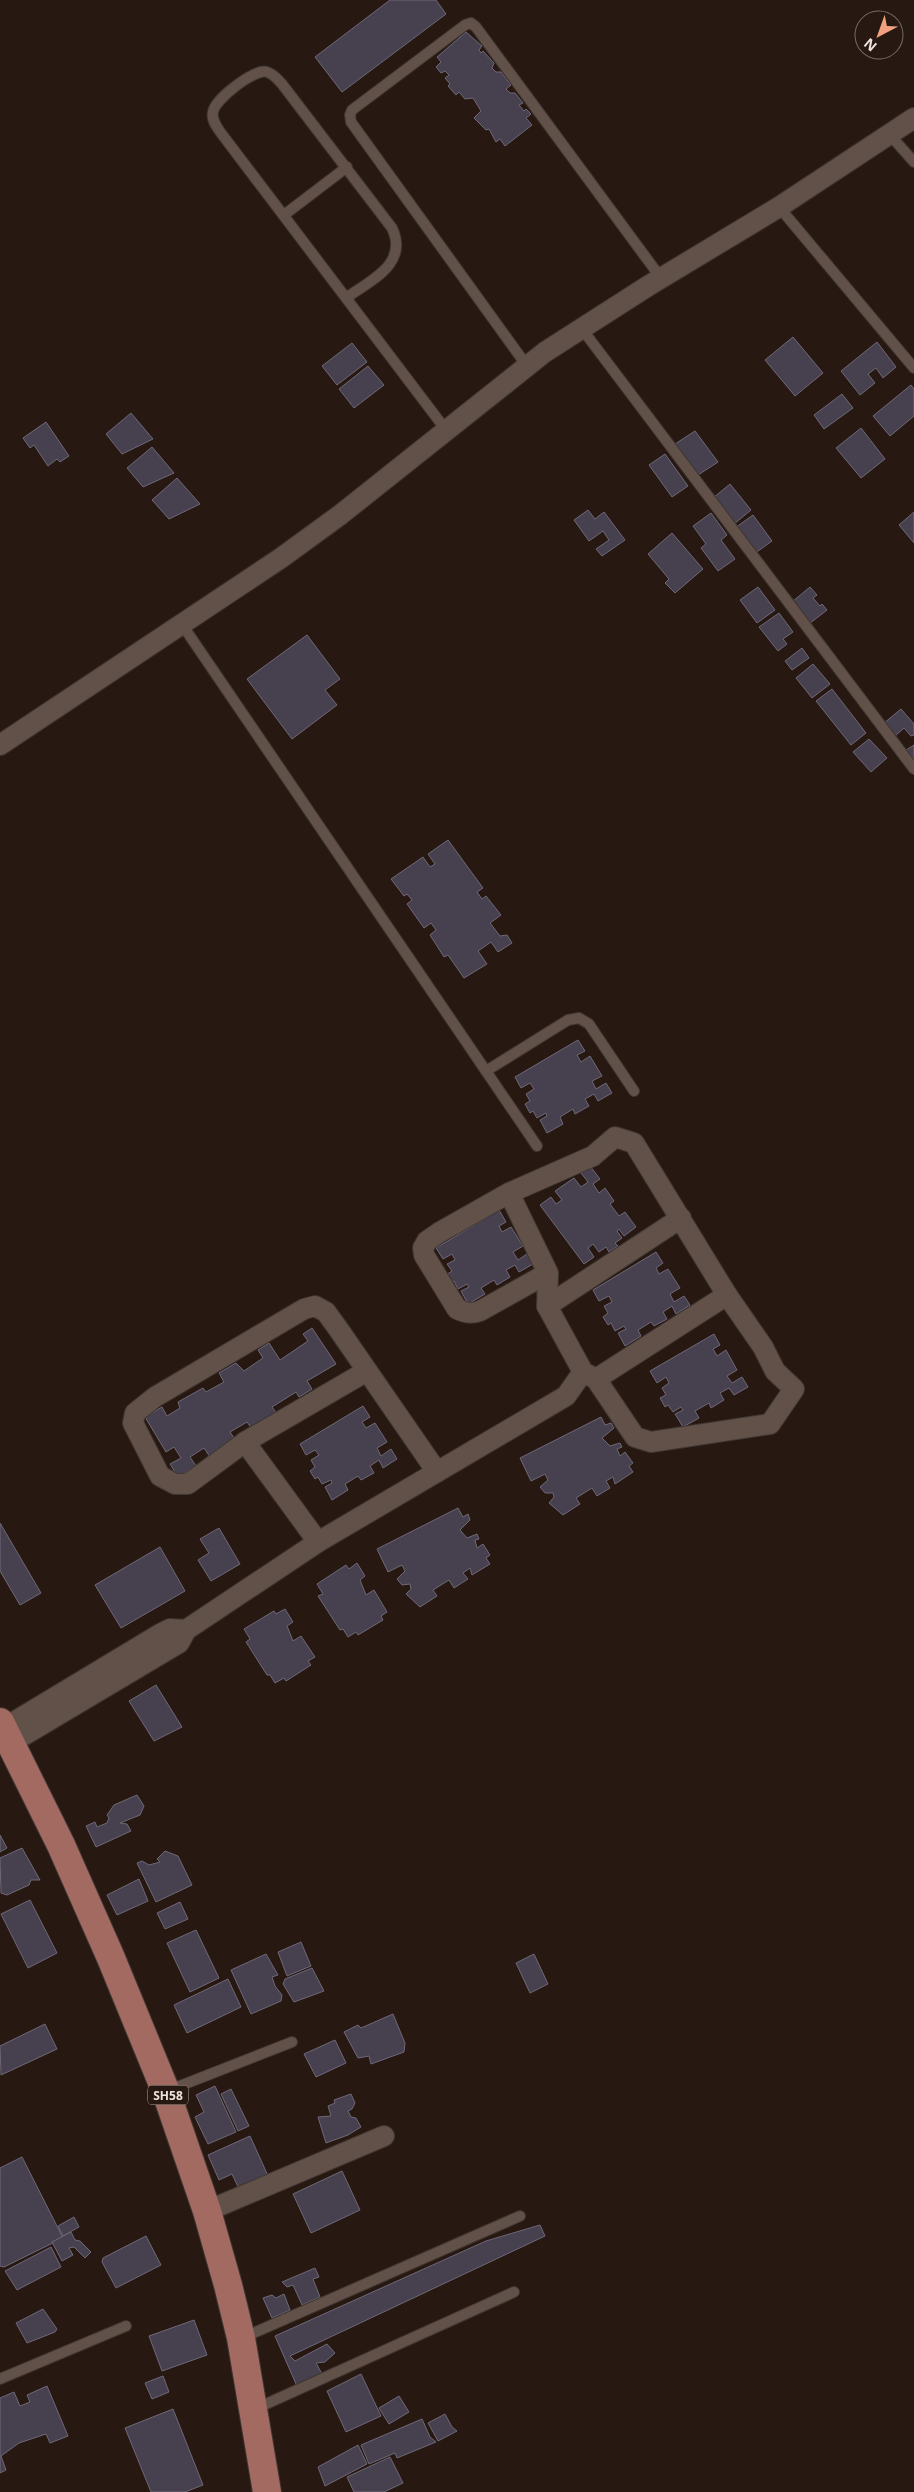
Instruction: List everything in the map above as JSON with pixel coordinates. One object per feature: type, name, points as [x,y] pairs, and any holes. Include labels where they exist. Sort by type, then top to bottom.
[{"type":"main road","name":"SH58","points":[[5,1731],[61,1845],[111,1958],[166,2092],[207,2211],[241,2338],[267,2492]]},
{"type":"street","points":[[0,745],[288,553],[527,366],[582,328],[779,207],[914,118]]},
{"type":"street","points":[[509,1193],[548,1274],[547,1306],[590,1375],[635,1438],[644,1441],[770,1424],[794,1389],[775,1371],[763,1347],[726,1295],[634,1143],[615,1137],[593,1156],[509,1193],[427,1241],[423,1248],[424,1255],[457,1309],[464,1313],[472,1314],[480,1311],[548,1274]]},
{"type":"street","points":[[547,1306],[681,1218]]},
{"type":"street","points":[[5,1731],[179,1644],[186,1630],[318,1542],[566,1396],[590,1375],[726,1295]]},
{"type":"street","points":[[367,1371],[245,1442],[188,1484],[175,1484],[160,1476],[133,1423],[135,1413],[148,1402],[304,1310],[315,1306],[326,1312],[367,1371],[436,1472]]},
{"type":"street","points":[[245,1442],[318,1542]]},
{"type":"street","points":[[207,2211],[384,2136]]},
{"type":"lane","points":[[527,366],[351,122],[350,115],[352,110],[466,25],[471,23],[476,27],[661,278]]},
{"type":"lane","points":[[346,298],[382,272],[395,256],[398,248],[397,238],[392,228],[347,167],[274,76],[266,71],[256,72],[219,100],[213,111],[214,123],[284,215],[346,298],[446,430]]},
{"type":"lane","points":[[890,135],[914,162]]},
{"type":"lane","points":[[284,215],[347,167]]},
{"type":"lane","points":[[779,207],[914,368]]},
{"type":"lane","points":[[582,328],[914,769]]},
{"type":"lane","points":[[181,623],[537,1146]]},
{"type":"lane","points":[[486,1071],[568,1020],[579,1018],[589,1024],[634,1091]]},
{"type":"lane","points":[[166,2092],[292,2042]]},
{"type":"lane","points":[[241,2338],[520,2216]]},
{"type":"lane","points":[[254,2410],[514,2292]]},
{"type":"lane","points":[[0,2379],[126,2326]]},
{"type":"building","points":[[390,0],[436,0],[446,14],[342,92],[315,57]]},
{"type":"building","points":[[466,32],[482,46],[479,50],[481,53],[483,51],[494,63],[492,68],[496,72],[501,72],[511,85],[506,89],[510,93],[515,93],[523,103],[519,105],[524,111],[526,109],[531,114],[526,118],[532,125],[505,146],[500,139],[496,142],[489,129],[486,130],[474,118],[481,111],[473,98],[465,99],[459,92],[456,95],[448,86],[450,84],[445,78],[449,75],[445,71],[441,73],[436,67],[441,62],[437,57]]},
{"type":"building","points":[[793,337],[823,373],[795,396],[765,360]]},
{"type":"building","points":[[877,342],[896,367],[883,378],[876,368],[868,374],[875,383],[860,395],[841,371]]},
{"type":"building","points":[[352,343],[367,362],[337,385],[322,366]]},
{"type":"building","points":[[368,366],[384,385],[354,408],[339,389]]},
{"type":"building","points":[[911,385],[914,389],[914,416],[890,436],[873,416]]},
{"type":"building","points":[[842,394],[853,408],[824,429],[814,415]]},
{"type":"building","points":[[131,413],[153,439],[122,454],[106,434]]},
{"type":"building","points":[[46,422],[69,456],[60,462],[57,459],[48,466],[34,445],[30,448],[23,438]]},
{"type":"building","points":[[861,428],[885,459],[861,478],[836,448]]},
{"type":"building","points":[[695,431],[718,462],[698,475],[675,444]]},
{"type":"building","points":[[152,447],[174,473],[143,487],[127,468]]},
{"type":"building","points":[[665,454],[688,486],[672,497],[649,465]]},
{"type":"building","points":[[177,478],[200,504],[169,519],[152,500]]},
{"type":"building","points":[[730,484],[751,510],[734,524],[713,498]]},
{"type":"building","points":[[588,510],[595,519],[604,512],[625,540],[602,556],[596,549],[609,540],[603,531],[589,541],[574,520]]},
{"type":"building","points":[[914,512],[914,543],[899,525]]},
{"type":"building","points":[[711,513],[727,535],[721,540],[735,559],[718,571],[701,548],[706,544],[693,526]]},
{"type":"building","points":[[753,515],[772,541],[754,554],[735,528]]},
{"type":"building","points":[[672,533],[703,569],[675,593],[665,583],[669,579],[648,554]]},
{"type":"building","points":[[758,587],[775,610],[757,623],[740,600]]},
{"type":"building","points":[[810,587],[817,595],[813,598],[820,606],[822,604],[827,610],[809,624],[792,602]]},
{"type":"building","points":[[779,613],[793,632],[783,639],[787,644],[778,651],[759,627]]},
{"type":"building","points":[[307,635],[340,679],[325,690],[337,705],[292,739],[247,679]]},
{"type":"building","points":[[802,648],[809,658],[792,670],[785,661]]},
{"type":"building","points":[[813,664],[830,684],[812,698],[796,678]]},
{"type":"building","points":[[832,689],[866,733],[851,745],[816,701]]},
{"type":"building","points":[[901,709],[914,724],[914,735],[911,736],[904,728],[894,737],[883,724]]},
{"type":"building","points":[[869,739],[887,758],[871,772],[853,752]]},
{"type":"building","points":[[914,745],[914,763],[906,750]]},
{"type":"building","points":[[448,840],[483,888],[477,892],[482,899],[486,896],[501,915],[490,923],[500,936],[507,935],[512,943],[498,952],[491,942],[478,951],[487,964],[464,978],[448,955],[444,957],[430,935],[436,930],[431,923],[424,928],[407,904],[412,900],[407,894],[404,896],[391,879],[423,857],[430,867],[435,864],[428,854]]},
{"type":"building","points":[[578,1040],[585,1051],[577,1055],[581,1062],[590,1056],[602,1076],[592,1081],[596,1089],[606,1083],[612,1093],[598,1101],[594,1094],[585,1099],[589,1106],[575,1114],[573,1109],[560,1117],[563,1124],[547,1133],[540,1120],[547,1116],[546,1113],[537,1118],[533,1111],[530,1113],[525,1104],[530,1101],[526,1094],[534,1089],[530,1083],[521,1088],[515,1077]]},
{"type":"building","points":[[590,1166],[600,1179],[593,1184],[599,1193],[605,1188],[614,1201],[610,1204],[619,1216],[625,1212],[636,1227],[624,1236],[619,1229],[617,1231],[622,1238],[615,1243],[618,1246],[609,1252],[606,1247],[599,1252],[593,1244],[588,1248],[594,1257],[584,1264],[540,1205],[551,1197],[556,1204],[562,1200],[555,1191],[574,1178],[581,1187],[588,1182],[581,1173]]},
{"type":"building","points":[[499,1210],[506,1222],[499,1226],[502,1232],[511,1227],[523,1246],[513,1252],[518,1260],[527,1254],[533,1264],[519,1272],[515,1265],[506,1270],[510,1277],[497,1285],[494,1280],[481,1288],[485,1294],[468,1304],[461,1291],[469,1287],[467,1284],[458,1289],[454,1281],[451,1283],[446,1275],[452,1271],[447,1264],[455,1260],[452,1254],[443,1259],[436,1248]]},
{"type":"building","points":[[656,1252],[663,1263],[656,1268],[659,1274],[668,1269],[680,1288],[670,1294],[674,1302],[684,1296],[690,1305],[676,1314],[672,1306],[663,1312],[667,1319],[654,1326],[651,1322],[638,1330],[641,1336],[625,1346],[618,1333],[626,1329],[624,1326],[615,1331],[611,1323],[608,1325],[603,1317],[608,1313],[604,1306],[612,1302],[609,1296],[599,1301],[593,1290]]},
{"type":"building","points":[[312,1328],[336,1364],[307,1381],[312,1389],[299,1397],[296,1392],[272,1407],[277,1414],[252,1429],[247,1422],[230,1432],[236,1441],[210,1457],[204,1448],[190,1457],[196,1466],[178,1477],[170,1464],[181,1458],[174,1447],[166,1452],[145,1417],[162,1407],[167,1416],[180,1408],[178,1402],[203,1388],[206,1392],[224,1382],[219,1373],[236,1363],[244,1371],[263,1358],[258,1350],[269,1343],[280,1360],[308,1341],[303,1334]]},
{"type":"building","points":[[714,1334],[720,1345],[713,1349],[717,1356],[726,1350],[737,1370],[727,1376],[732,1383],[742,1377],[748,1387],[734,1395],[729,1388],[720,1393],[724,1400],[711,1408],[709,1403],[695,1411],[699,1418],[683,1427],[675,1414],[683,1410],[681,1407],[673,1412],[668,1405],[665,1407],[660,1398],[666,1395],[662,1388],[669,1383],[666,1377],[657,1383],[650,1371]]},
{"type":"building","points":[[363,1406],[370,1417],[362,1422],[366,1428],[375,1423],[387,1442],[377,1448],[381,1456],[391,1449],[397,1459],[383,1468],[379,1460],[370,1466],[374,1473],[361,1480],[358,1476],[345,1484],[348,1490],[332,1500],[325,1487],[332,1483],[331,1480],[322,1484],[318,1477],[315,1479],[310,1471],[315,1467],[311,1460],[319,1455],[315,1450],[306,1455],[300,1444]]},
{"type":"building","points":[[601,1417],[605,1425],[611,1423],[614,1428],[602,1438],[610,1446],[620,1443],[622,1447],[617,1449],[620,1456],[625,1452],[633,1463],[629,1466],[633,1472],[615,1484],[613,1477],[606,1481],[610,1488],[597,1496],[592,1488],[576,1498],[580,1504],[563,1515],[549,1503],[554,1497],[553,1493],[545,1493],[540,1487],[548,1480],[545,1474],[531,1481],[520,1458]]},
{"type":"building","points":[[458,1508],[463,1517],[468,1514],[470,1520],[460,1530],[467,1538],[477,1534],[479,1539],[475,1540],[477,1548],[483,1544],[490,1555],[486,1558],[490,1564],[472,1575],[470,1568],[463,1573],[468,1579],[454,1588],[449,1580],[433,1590],[437,1596],[420,1607],[406,1594],[411,1589],[410,1584],[402,1585],[397,1579],[405,1571],[402,1565],[388,1572],[377,1549]]},
{"type":"building","points":[[0,1523],[41,1593],[20,1605],[0,1571]]},
{"type":"building","points":[[219,1528],[240,1564],[211,1581],[198,1560],[209,1553],[200,1539]]},
{"type":"building","points":[[160,1547],[185,1591],[121,1628],[95,1585]]},
{"type":"building","points":[[357,1563],[365,1576],[360,1580],[366,1595],[374,1590],[387,1612],[381,1616],[383,1620],[358,1635],[356,1632],[348,1637],[343,1629],[340,1630],[318,1596],[323,1594],[317,1584],[346,1565],[349,1569]]},
{"type":"building","points":[[285,1609],[293,1622],[287,1626],[293,1641],[301,1636],[315,1657],[308,1661],[311,1665],[286,1681],[284,1678],[275,1683],[270,1675],[267,1675],[246,1642],[250,1639],[244,1629],[274,1611],[276,1614]]},
{"type":"building","points":[[156,1685],[182,1727],[154,1741],[129,1701]]},
{"type":"building","points":[[137,1795],[144,1806],[140,1815],[120,1823],[127,1824],[131,1831],[96,1847],[86,1826],[95,1822],[97,1827],[107,1823],[109,1818],[107,1815],[114,1805]]},
{"type":"building","points":[[0,1835],[7,1848],[0,1852]]},
{"type":"building","points":[[22,1848],[40,1880],[31,1880],[29,1885],[7,1895],[1,1893],[0,1858]]},
{"type":"building","points":[[165,1851],[178,1856],[192,1885],[156,1902],[137,1863],[142,1861],[149,1865],[160,1862],[157,1859]]},
{"type":"building","points":[[139,1879],[148,1901],[117,1915],[107,1895]]},
{"type":"building","points":[[30,1900],[57,1953],[28,1968],[1,1914]]},
{"type":"building","points":[[180,1902],[188,1919],[165,1929],[157,1913]]},
{"type":"building","points":[[196,1930],[219,1978],[190,1992],[167,1943]]},
{"type":"building","points":[[301,1942],[311,1966],[287,1976],[278,1952]]},
{"type":"building","points":[[266,1954],[278,1975],[272,1977],[275,1986],[282,1995],[281,2001],[251,2014],[231,1970]]},
{"type":"building","points":[[534,1954],[548,1984],[530,1993],[516,1963]]},
{"type":"building","points":[[312,1968],[324,1991],[294,2002],[283,1984],[285,1979]]},
{"type":"building","points":[[228,1979],[241,2007],[187,2033],[174,2005]]},
{"type":"building","points":[[393,2014],[405,2043],[404,2052],[371,2064],[369,2056],[358,2058],[344,2032],[358,2025],[361,2028]]},
{"type":"building","points":[[45,2024],[57,2049],[1,2075],[0,2046]]},
{"type":"building","points":[[335,2040],[346,2063],[316,2077],[304,2054]]},
{"type":"building","points":[[215,2086],[236,2132],[208,2144],[195,2117],[204,2112],[196,2095]]},
{"type":"building","points":[[231,2089],[249,2126],[238,2131],[221,2094]]},
{"type":"building","points":[[351,2094],[355,2103],[352,2109],[348,2111],[351,2117],[356,2118],[361,2127],[348,2135],[326,2143],[318,2117],[331,2116],[328,2106],[335,2103],[334,2100]]},
{"type":"building","points":[[250,2136],[269,2178],[240,2191],[232,2174],[219,2180],[208,2155]]},
{"type":"building","points":[[22,2157],[63,2238],[4,2267],[0,2266],[0,2168]]},
{"type":"building","points":[[342,2171],[360,2210],[311,2233],[293,2194]]},
{"type":"building","points":[[74,2217],[79,2227],[63,2236],[58,2226]]},
{"type":"building","points":[[540,2225],[545,2236],[290,2356],[295,2361],[327,2344],[335,2353],[325,2362],[316,2363],[326,2381],[300,2393],[275,2336],[486,2241]]},
{"type":"building","points":[[71,2232],[75,2240],[80,2241],[91,2252],[85,2258],[74,2247],[69,2248],[73,2255],[62,2261],[52,2242]]},
{"type":"building","points":[[146,2236],[161,2265],[116,2288],[102,2262],[103,2258]]},
{"type":"building","points":[[51,2247],[61,2267],[17,2290],[5,2271]]},
{"type":"building","points":[[315,2268],[319,2277],[313,2279],[320,2297],[302,2305],[293,2285],[287,2287],[282,2282]]},
{"type":"building","points":[[284,2294],[290,2310],[272,2318],[263,2298],[272,2295],[276,2298]]},
{"type":"building","points":[[43,2309],[57,2329],[55,2332],[27,2343],[16,2323]]},
{"type":"building","points":[[194,2320],[207,2355],[162,2371],[149,2336]]},
{"type":"building","points":[[361,2374],[381,2416],[346,2432],[327,2391]]},
{"type":"building","points":[[163,2376],[169,2392],[152,2399],[145,2383]]},
{"type":"building","points":[[47,2386],[68,2436],[50,2443],[46,2434],[19,2443],[1,2456],[6,2470],[0,2473],[0,2398],[14,2392],[20,2406],[30,2402],[27,2395]]},
{"type":"building","points":[[399,2396],[409,2412],[389,2424],[379,2408]]},
{"type":"building","points":[[173,2409],[203,2485],[185,2492],[151,2492],[125,2428]]},
{"type":"building","points":[[445,2414],[452,2427],[457,2431],[438,2441],[428,2423]]},
{"type":"building","points":[[422,2419],[430,2437],[436,2442],[397,2458],[395,2453],[369,2464],[361,2445]]},
{"type":"building","points":[[358,2445],[367,2464],[325,2486],[318,2467]]},
{"type":"building","points":[[390,2457],[403,2483],[384,2492],[354,2492],[347,2477]]}]
